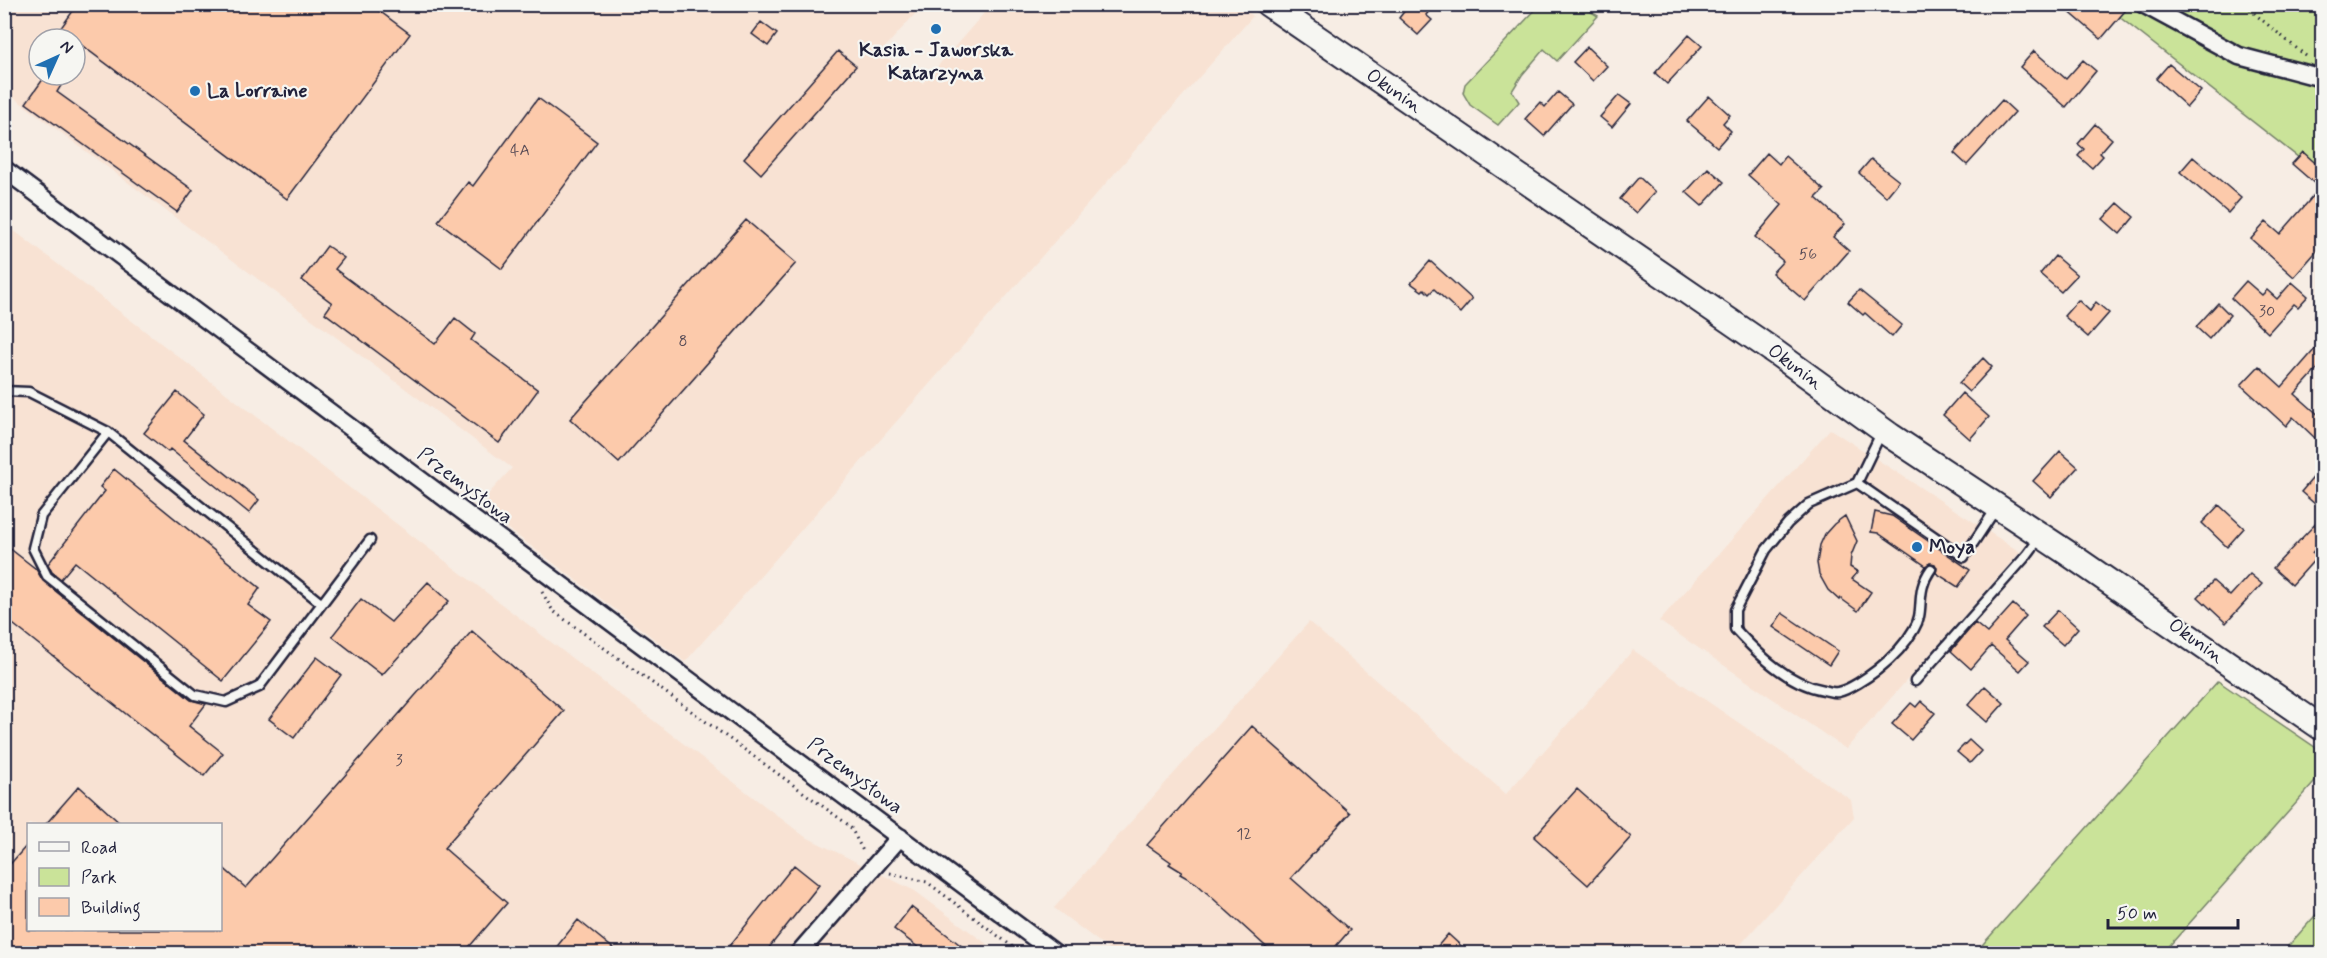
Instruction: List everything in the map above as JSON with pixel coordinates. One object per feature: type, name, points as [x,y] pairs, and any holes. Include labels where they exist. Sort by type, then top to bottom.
[{"type":"main road","name":"Okunin","points":[[1268,4],[1775,352],[1883,430],[2322,728]]},
{"type":"street","points":[[2143,4],[2240,56],[2322,78]]},
{"type":"street","name":"Przemysłowa","points":[[4,169],[1056,954]]},
{"type":"street","name":"Przemysłowa","points":[[798,954],[900,837]]},
{"type":"lane","points":[[4,391],[29,392],[108,432],[321,603]]},
{"type":"lane","points":[[1883,430],[1857,483],[1809,504],[1788,523],[1766,550],[1735,610],[1735,629],[1779,670],[1809,688],[1837,693],[1867,678],[1884,665],[1914,630],[1920,617],[1919,603],[1922,584],[1931,569]]},
{"type":"lane","points":[[108,432],[41,516],[33,548],[47,576],[195,695],[226,702],[259,687],[370,540]]},
{"type":"lane","points":[[1857,483],[1945,549],[1964,557],[1997,507]]},
{"type":"lane","points":[[1915,681],[2027,555],[2041,536]]},
{"type":"path","points":[[2246,4],[2314,63]]},
{"type":"path","points":[[538,586],[553,611],[850,826],[867,860]]},
{"type":"path","points":[[882,871],[927,882],[1022,954]]},
{"type":"shaded area","points":[[1237,4],[1253,16],[685,662],[487,513],[483,500],[512,468],[5,91],[4,5],[923,5],[880,53],[923,83],[991,5]]},
{"type":"shaded area","points":[[4,223],[804,836],[915,891],[999,953],[5,953]]},
{"type":"shaded area","points":[[1830,429],[2020,552],[1846,749],[1659,621]]},
{"type":"shaded area","points":[[1309,622],[1506,794],[1633,650],[1851,800],[1854,817],[1733,953],[1114,953],[1054,908]]},
{"type":"green space","points":[[1540,5],[1580,5],[1598,16],[1557,61],[1544,49],[1512,91],[1519,102],[1498,125],[1470,105],[1463,93],[1465,84]]},
{"type":"green space","points":[[2104,5],[2322,5],[2322,176]]},
{"type":"green space","points":[[2218,681],[2322,752],[2322,774],[2163,953],[1975,953]]},
{"type":"green space","points":[[2322,908],[2322,953],[2282,953]]},
{"type":"building","points":[[78,4],[370,4],[410,34],[287,199],[87,49],[87,27],[61,27]]},
{"type":"building","points":[[1410,4],[1435,4],[1426,15],[1432,20],[1418,35],[1399,18]]},
{"type":"building","points":[[2060,4],[2117,4],[2125,11],[2101,39]]},
{"type":"building","points":[[761,22],[777,34],[768,46],[752,34]]},
{"type":"building","points":[[1689,35],[1702,46],[1667,84],[1655,73]]},
{"type":"building","points":[[1587,47],[1607,66],[1593,81],[1573,62]]},
{"type":"building","points":[[838,51],[856,66],[761,174],[744,158]]},
{"type":"building","points":[[2034,51],[2066,79],[2083,60],[2096,71],[2066,107],[2020,67]]},
{"type":"building","points":[[2169,64],[2201,91],[2187,107],[2156,79]]},
{"type":"building","points":[[37,87],[60,87],[57,92],[193,190],[177,212],[26,103]]},
{"type":"building","points":[[1558,92],[1572,104],[1544,136],[1525,119],[1540,102],[1545,107]]},
{"type":"building","points":[[1619,95],[1631,104],[1612,127],[1600,117]]},
{"type":"building","points":[[1709,96],[1730,115],[1723,123],[1731,131],[1717,147],[1687,121]]},
{"type":"building","points":[[538,98],[597,142],[502,269],[438,221],[468,182],[473,186]]},
{"type":"building","points":[[2002,100],[2015,112],[1967,165],[1954,153]]},
{"type":"building","points":[[2095,124],[2112,139],[2100,153],[2103,156],[2092,168],[2078,156],[2084,149],[2078,144]]},
{"type":"building","points":[[2303,152],[2322,169],[2322,175],[2315,184],[2292,164]]},
{"type":"building","points":[[1767,153],[1779,164],[1785,156],[1824,190],[1816,198],[1845,224],[1833,237],[1849,251],[1805,301],[1772,273],[1783,261],[1755,237],[1782,205],[1748,175]]},
{"type":"building","points":[[2193,157],[2241,198],[2228,213],[2180,172]]},
{"type":"building","points":[[1871,159],[1899,181],[1886,197],[1859,173]]},
{"type":"building","points":[[1708,168],[1724,182],[1702,206],[1686,192]]},
{"type":"building","points":[[1639,177],[1655,192],[1636,213],[1620,199]]},
{"type":"building","points":[[2322,186],[2322,245],[2294,277],[2251,239],[2266,222],[2280,234]]},
{"type":"building","points":[[2118,203],[2134,217],[2120,234],[2103,219]]},
{"type":"building","points":[[746,220],[796,263],[619,463],[570,419]]},
{"type":"building","points":[[327,246],[344,258],[335,269],[435,344],[455,318],[475,334],[471,340],[538,390],[499,443],[325,313],[332,303],[302,280]]},
{"type":"building","points":[[2055,256],[2077,275],[2061,292],[2040,274]]},
{"type":"building","points":[[1430,261],[1472,299],[1460,313],[1434,289],[1429,294],[1411,283]]},
{"type":"building","points":[[2246,281],[2262,295],[2267,290],[2277,299],[2292,282],[2308,296],[2298,307],[2294,304],[2268,333],[2231,298]]},
{"type":"building","points":[[1859,290],[1902,325],[1892,337],[1865,313],[1863,315],[1848,302]]},
{"type":"building","points":[[2078,300],[2090,311],[2096,302],[2109,313],[2088,337],[2064,316]]},
{"type":"building","points":[[2218,303],[2230,315],[2209,339],[2196,327]]},
{"type":"building","points":[[2322,341],[2322,364],[2295,394],[2322,418],[2322,432],[2316,439],[2293,417],[2286,426],[2241,385],[2259,366],[2282,387]]},
{"type":"building","points":[[1983,358],[1992,367],[1969,392],[1959,383]]},
{"type":"building","points":[[177,392],[204,414],[184,440],[259,500],[249,513],[170,449],[168,452],[144,433]]},
{"type":"building","points":[[1962,393],[1989,417],[1970,439],[1943,415]]},
{"type":"building","points":[[2060,451],[2078,467],[2051,497],[2033,481]]},
{"type":"building","points":[[2322,467],[2322,510],[2301,492]]},
{"type":"building","points":[[114,469],[260,588],[248,605],[271,622],[223,681],[75,562],[61,579],[52,572],[48,564],[105,491],[100,487]]},
{"type":"building","points":[[2219,505],[2244,528],[2227,547],[2202,523]]},
{"type":"building","points":[[1875,512],[1892,516],[1970,570],[1958,587],[1936,573],[1935,564],[1930,563],[1926,566],[1878,533],[1871,532]]},
{"type":"building","points":[[1845,516],[1857,541],[1851,556],[1850,567],[1858,572],[1852,579],[1871,592],[1858,611],[1840,598],[1839,600],[1828,590],[1819,574],[1817,563],[1820,545],[1825,534]]},
{"type":"building","points":[[2322,517],[2322,541],[2312,553],[2317,557],[2292,585],[2273,568]]},
{"type":"building","points":[[4,544],[36,569],[43,581],[191,700],[206,704],[189,726],[223,753],[204,776],[4,617]]},
{"type":"building","points":[[2250,574],[2262,584],[2226,623],[2198,597],[2213,581],[2230,596]]},
{"type":"building","points":[[428,582],[449,601],[382,675],[332,636],[361,599],[391,622]]},
{"type":"building","points":[[2013,604],[2026,616],[2005,640],[2029,661],[2020,671],[1991,646],[1971,669],[1951,651],[1975,623],[1987,633]]},
{"type":"building","points":[[2058,610],[2078,628],[2063,645],[2042,627]]},
{"type":"building","points":[[1782,613],[1838,651],[1829,665],[1773,627]]},
{"type":"building","points":[[472,631],[564,711],[444,848],[507,903],[463,954],[4,954],[4,871],[27,845],[27,931],[222,931],[222,867],[246,888]]},
{"type":"building","points":[[317,657],[341,675],[294,738],[269,719]]},
{"type":"building","points":[[1985,686],[2004,703],[1987,722],[1968,705]]},
{"type":"building","points":[[1921,701],[1935,713],[1911,740],[1892,724],[1911,703],[1916,707]]},
{"type":"building","points":[[1252,726],[1350,813],[1291,878],[1350,930],[1329,954],[1274,954],[1196,883],[1180,874],[1182,872],[1169,864],[1171,862],[1147,845]]},
{"type":"building","points":[[1969,740],[1981,751],[1970,763],[1957,752]]},
{"type":"building","points":[[79,786],[120,823],[47,823]]},
{"type":"building","points":[[1577,789],[1631,837],[1588,885],[1534,837]]},
{"type":"building","points":[[794,865],[819,885],[764,954],[723,954]]},
{"type":"building","points":[[911,907],[972,954],[927,954],[894,929]]},
{"type":"building","points":[[578,920],[620,954],[551,954]]},
{"type":"building","points":[[1448,934],[1470,954],[1431,954]]},
{"type":"place","name":"Kasia - Jaworska Katarzyna","points":[[936,29]]},
{"type":"place","name":"La Lorraine","points":[[195,91]]},
{"type":"place","name":"Moya","points":[[1917,547]]}]
